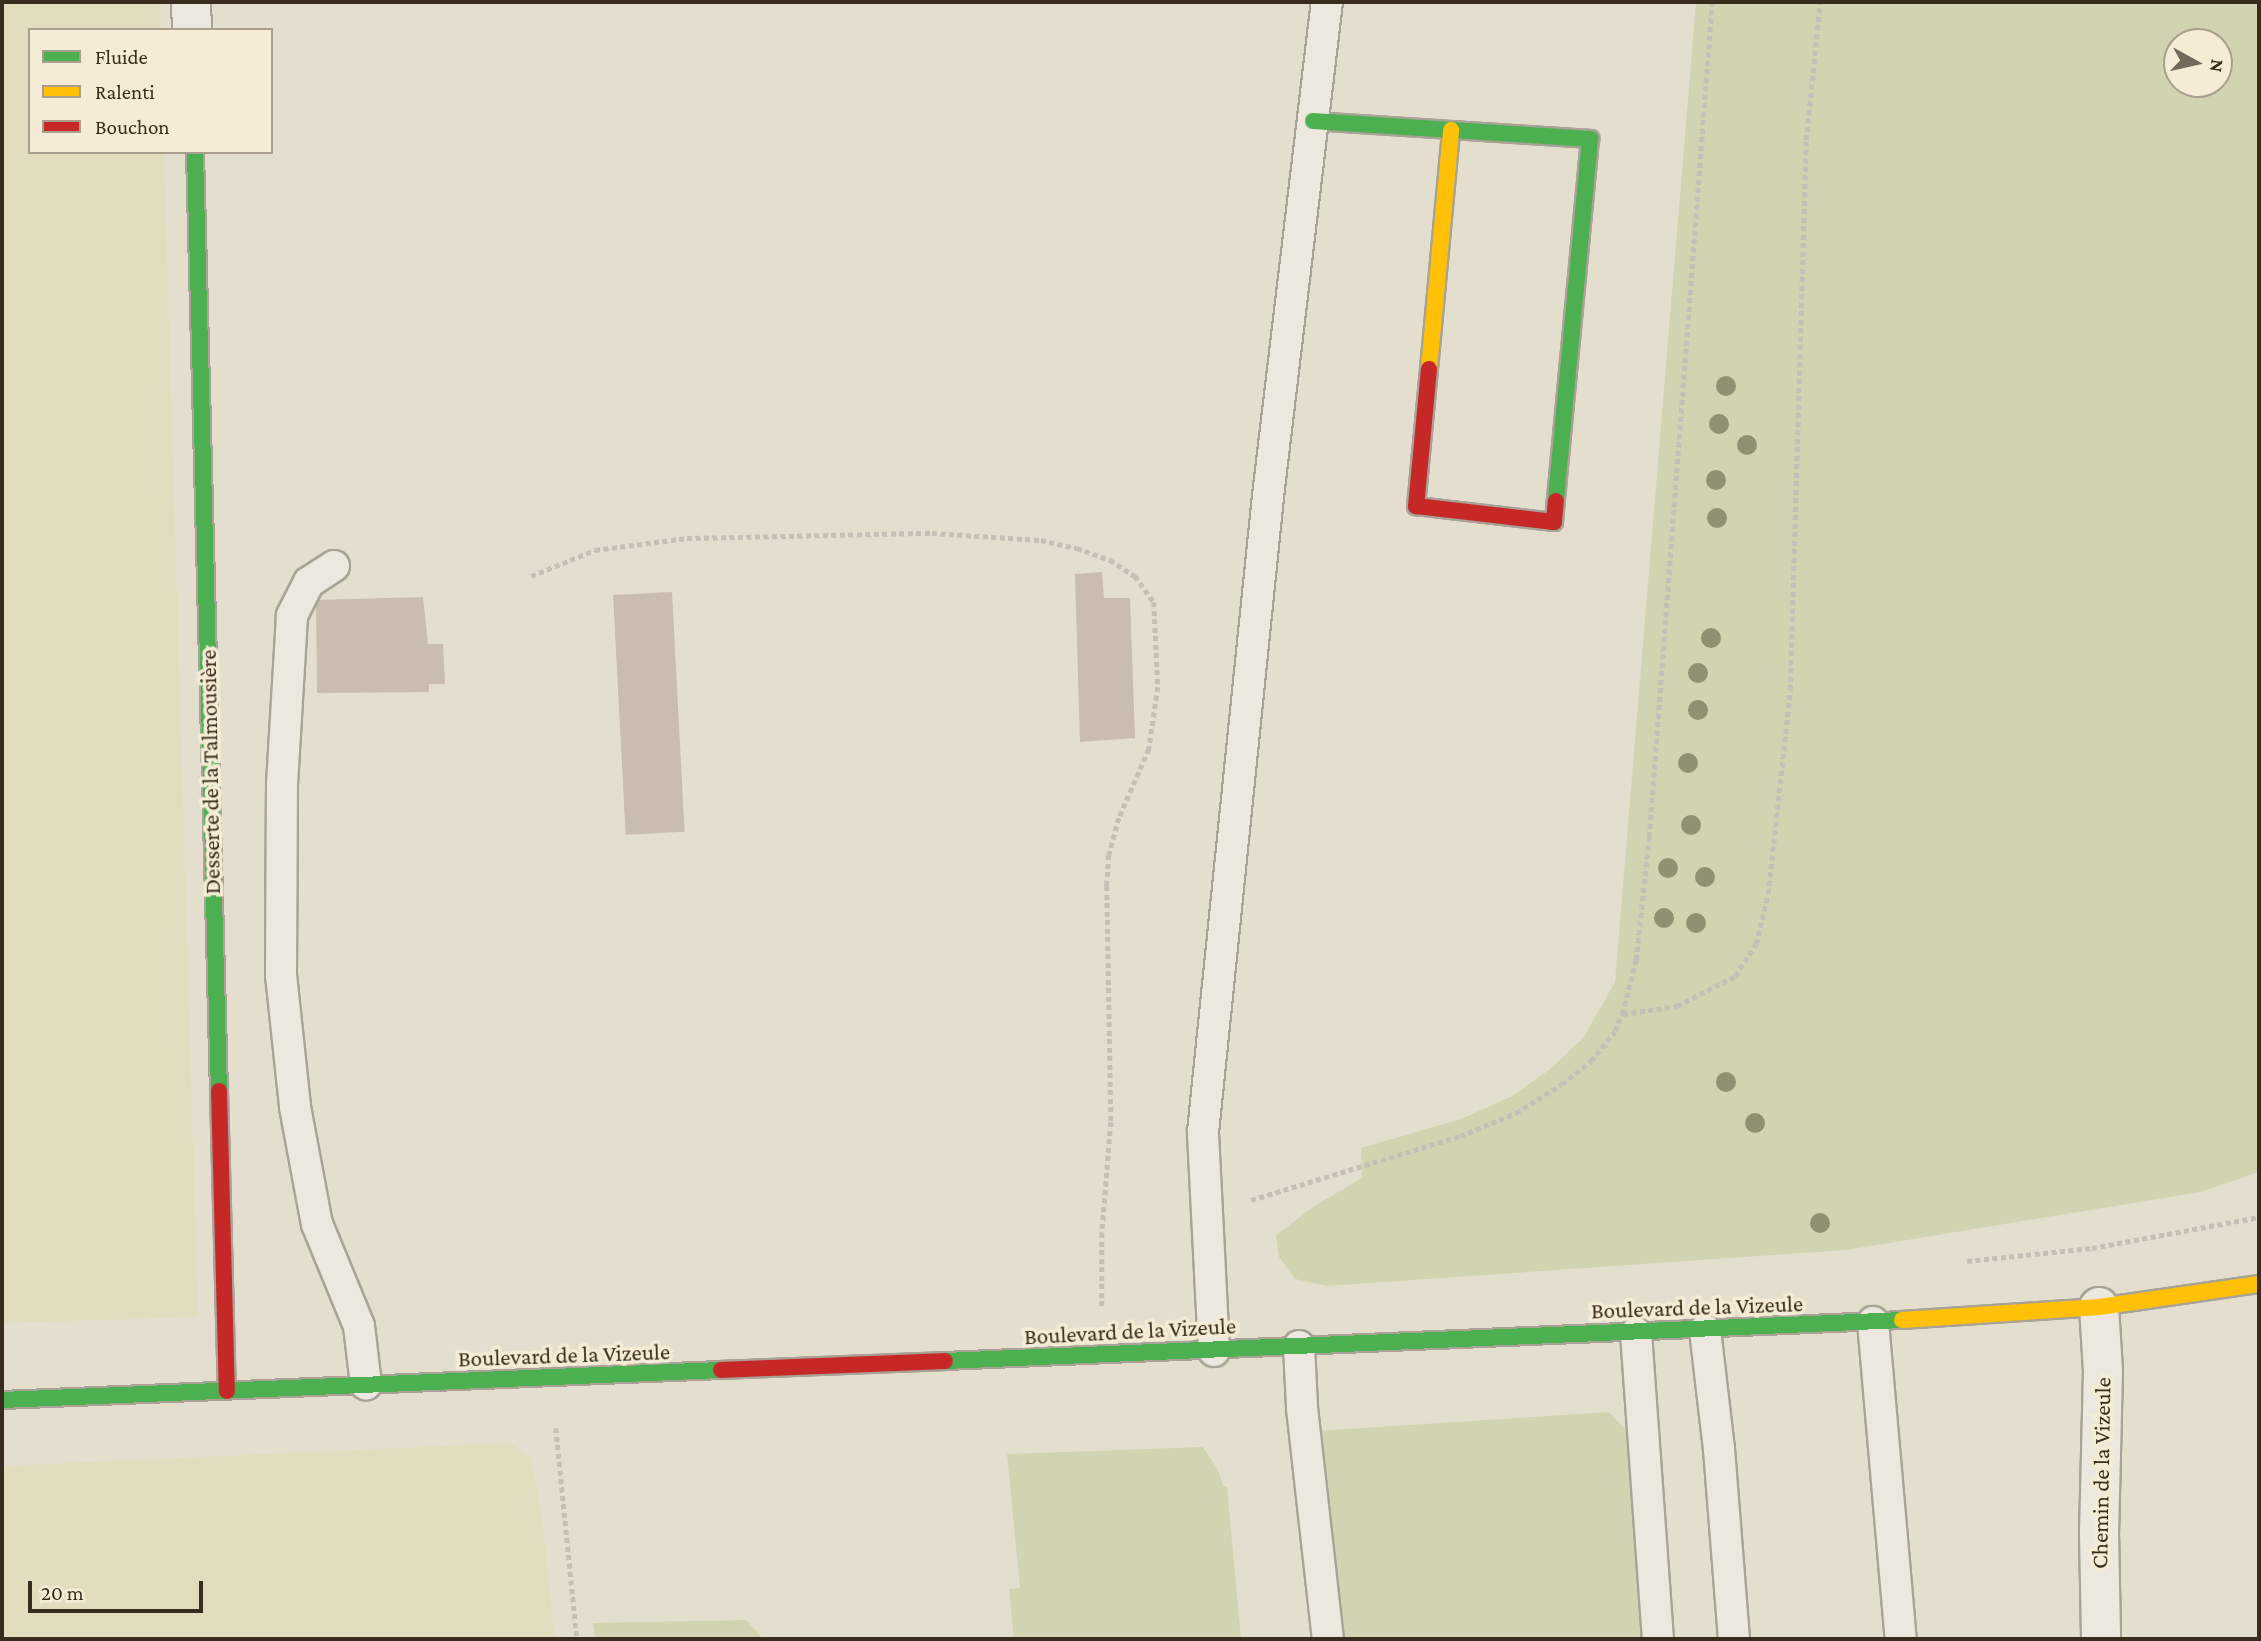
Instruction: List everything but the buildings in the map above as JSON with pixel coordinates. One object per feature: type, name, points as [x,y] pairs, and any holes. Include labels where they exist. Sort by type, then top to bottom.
[{"type":"street","points":[[191,2],[192,28]]},
{"type":"street","points":[[1314,121],[1590,139],[1554,522],[1416,506],[1451,130]]},
{"type":"street","name":"Desserte de la Talmousière","points":[[195,154],[227,1391]]},
{"type":"street","name":"Boulevard de la Vizeule","points":[[2,1400],[1873,1322],[2099,1307],[2259,1284]]},
{"type":"street","name":"Chemin de la Vizeule","points":[[2099,1307],[2103,1371],[2099,1532],[2101,1639]]},
{"type":"lane","points":[[1214,1351],[1203,1132],[1268,496],[1328,2]]},
{"type":"lane","points":[[334,566],[309,582],[292,616],[282,783],[281,975],[295,1107],[317,1224],[359,1326],[366,1385]]},
{"type":"lane","points":[[1873,1322],[1901,1639]]},
{"type":"lane","points":[[1705,1330],[1719,1450],[1734,1639]]},
{"type":"lane","points":[[1636,1333],[1658,1639]]},
{"type":"lane","points":[[1299,1346],[1302,1408],[1328,1639]]},
{"type":"path","points":[[1206,1215],[1460,1136],[1516,1112],[1562,1084],[1591,1061],[1615,1031],[1636,960],[1649,837],[1712,2]]},
{"type":"path","points":[[1622,1014],[1676,1006],[1735,976],[1756,944],[1768,894],[1790,690],[1806,140],[1821,2]]},
{"type":"path","points":[[531,576],[595,550],[687,538],[932,533],[1053,543],[1110,560],[1135,576],[1154,602],[1158,687],[1149,749],[1119,818],[1109,855],[1107,886],[1111,1122],[1102,1233],[1103,1356]]},
{"type":"path","points":[[550,1378],[578,1639]]},
{"type":"shaded area","points":[[2,2],[160,2],[161,28],[28,28],[28,154],[164,154],[198,1317],[2,1323]]},
{"type":"shaded area","points":[[511,1443],[531,1459],[541,1511],[555,1639],[2,1639],[2,1466]]},
{"type":"green space","points":[[1696,2],[2259,2],[2259,1172],[2200,1192],[1846,1250],[1326,1286],[1295,1279],[1279,1257],[1276,1235],[1316,1205],[1362,1178],[1361,1148],[1461,1119],[1512,1096],[1549,1070],[1583,1038],[1615,982]]},
{"type":"green space","points":[[1609,1412],[1627,1431],[1644,1639],[1340,1639],[1316,1431]]},
{"type":"green space","points":[[1203,1447],[1218,1470],[1223,1486],[1227,1487],[1241,1639],[1014,1639],[1009,1589],[1020,1588],[1007,1454]]},
{"type":"green space","points":[[746,1620],[763,1639],[595,1639],[593,1623]]},
{"type":"traffic: fast","points":[[1313,121],[1590,139],[1556,501]]},
{"type":"traffic: fast","points":[[195,154],[219,1091]]},
{"type":"traffic: fast","points":[[945,1361],[1902,1320]]},
{"type":"traffic: fast","points":[[2,1400],[721,1370]]},
{"type":"traffic: slow","points":[[1429,369],[1451,130]]},
{"type":"traffic: slow","points":[[1902,1320],[2099,1307],[2259,1284]]},
{"type":"traffic: jam","points":[[1429,369],[1416,506],[1554,522],[1556,501]]},
{"type":"traffic: jam","points":[[219,1091],[227,1391]]},
{"type":"traffic: jam","points":[[721,1370],[945,1361]]}]
